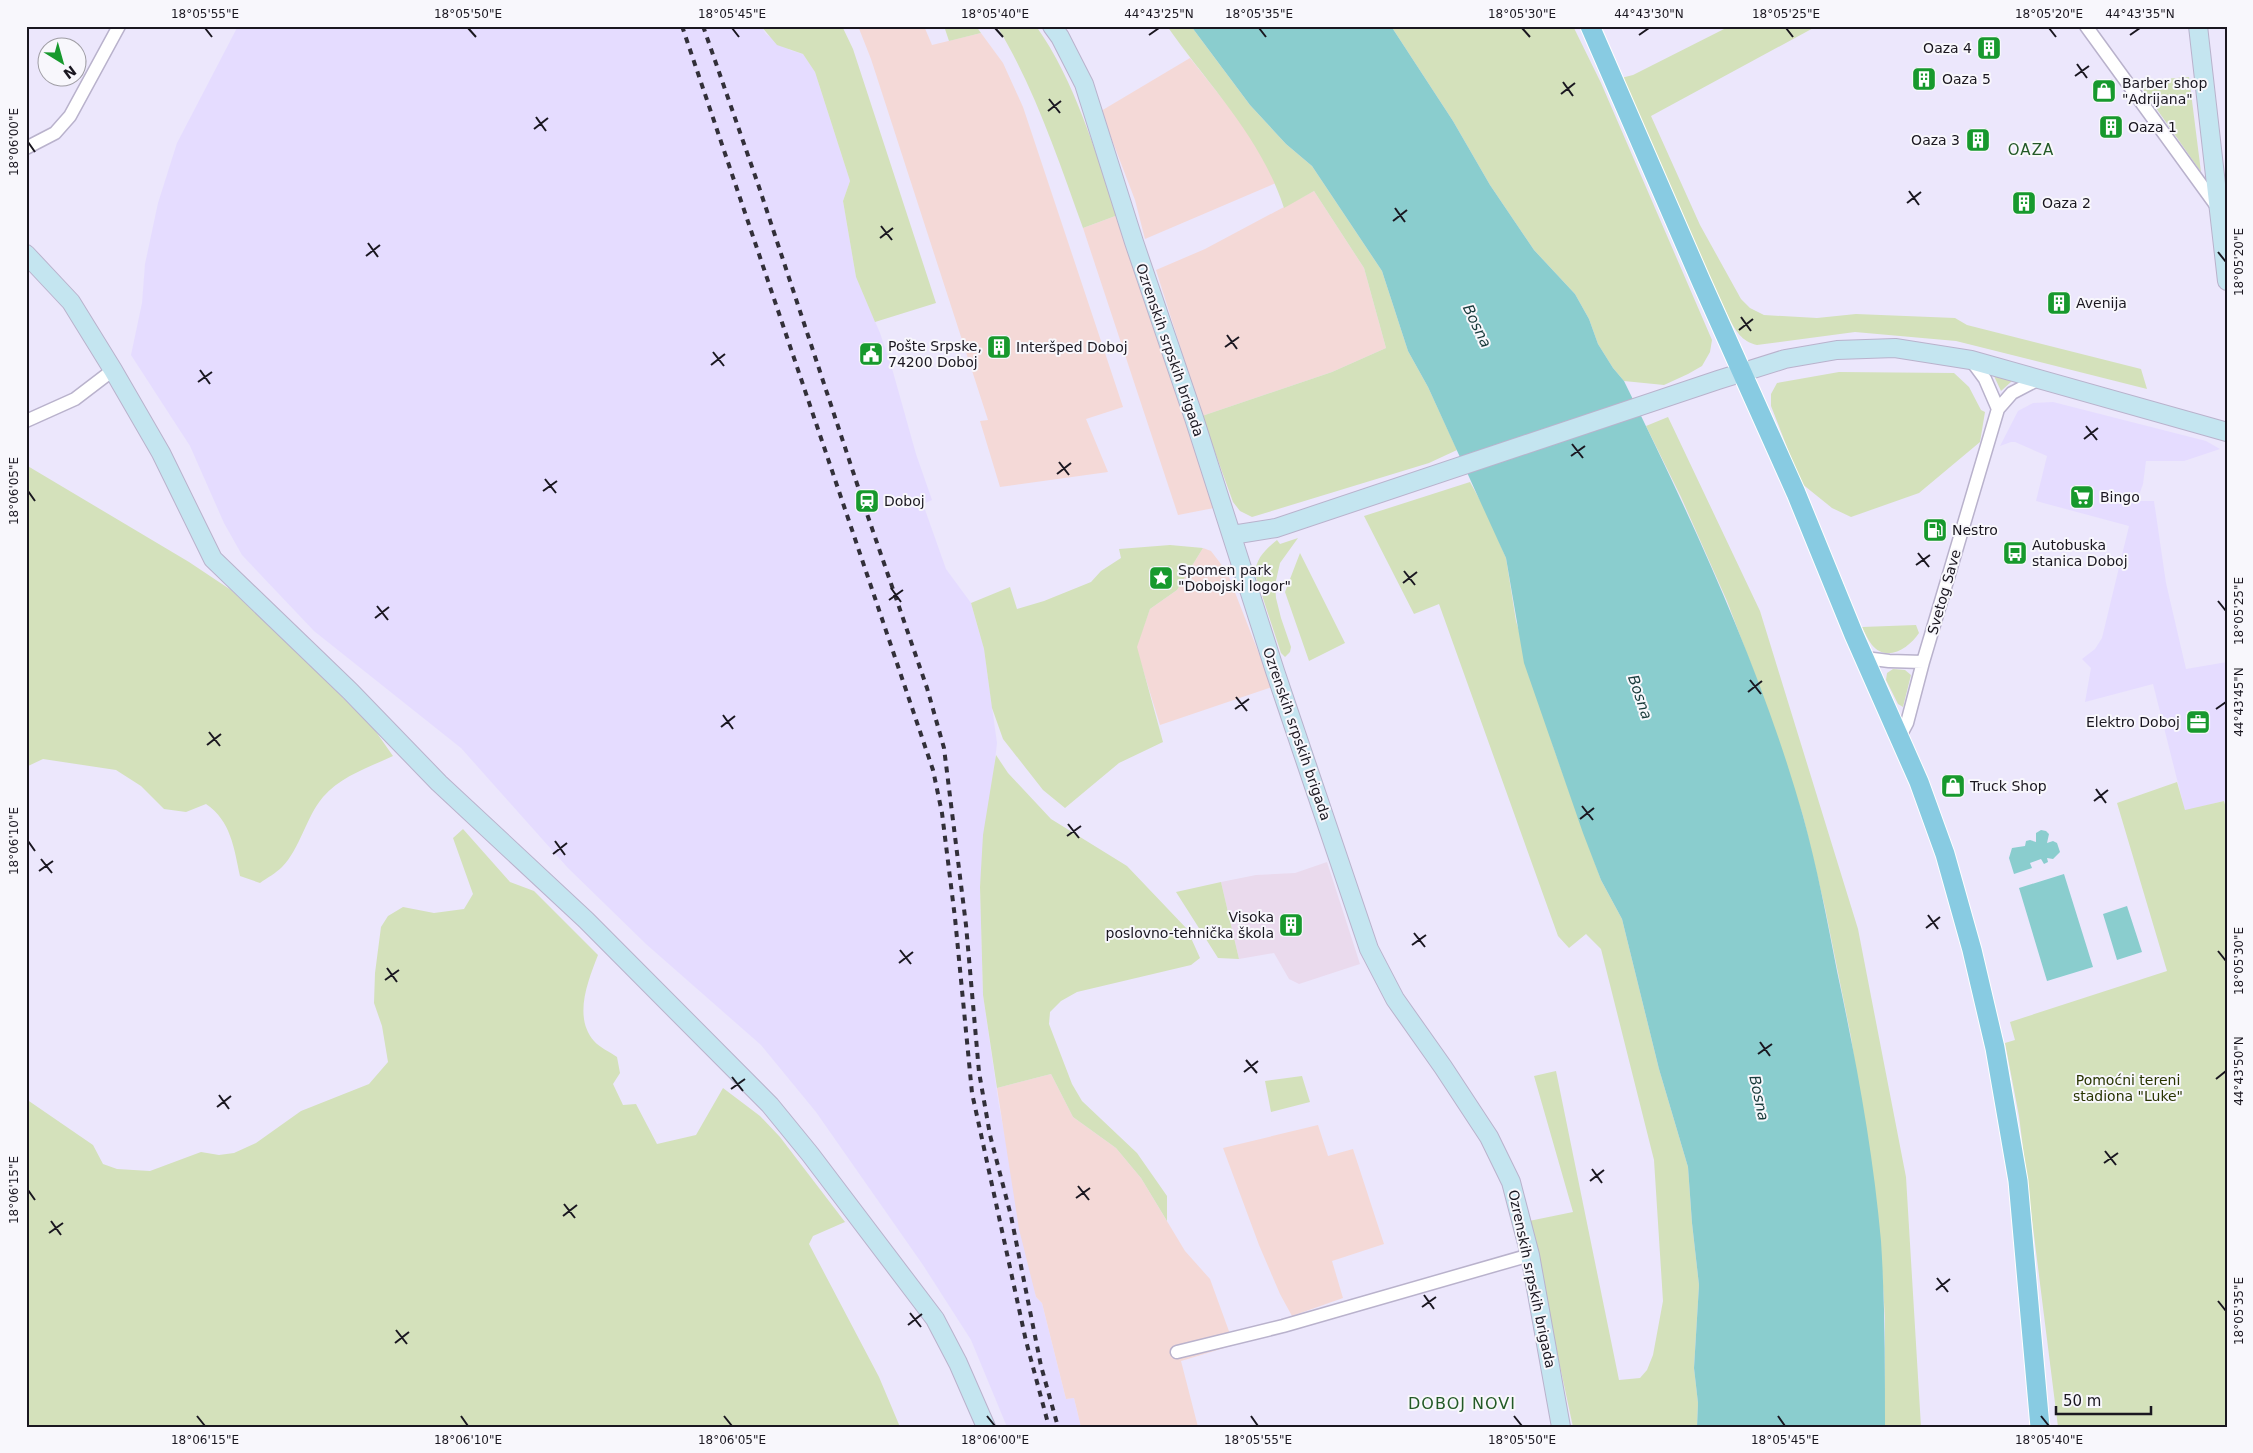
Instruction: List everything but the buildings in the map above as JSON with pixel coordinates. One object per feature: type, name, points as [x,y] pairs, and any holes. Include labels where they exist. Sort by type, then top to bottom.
[{"type":"main road","points":[[1590,26],[1796,493],[1864,658],[1919,782],[1945,854],[1972,950],[1995,1048],[2018,1181],[2040,1427]]},
{"type":"street","points":[[26,148],[55,134],[70,116],[119,26]]},
{"type":"street","name":"Ozrenskih srpskih brigada","points":[[1052,26],[1084,84],[1272,662],[1334,844],[1355,913],[1374,961],[1407,1017],[1473,1112],[1502,1161],[1518,1206],[1530,1255],[1561,1427]]},
{"type":"street","points":[[2086,26],[2220,211]]},
{"type":"street","points":[[2198,26],[2227,281]]},
{"type":"street","points":[[26,254],[71,302],[113,370],[161,453],[213,559],[350,691],[439,783],[586,920],[770,1105],[810,1154],[935,1319],[986,1427]]},
{"type":"street","points":[[1232,535],[1276,528],[1668,396],[1785,359],[1837,350],[1895,348],[1971,360],[2227,432]]},
{"type":"street","points":[[1971,360],[1985,379],[1998,409]]},
{"type":"street","points":[[26,421],[75,399],[113,370]]},
{"type":"street","name":"Svetog Save","points":[[1899,738],[1908,723],[1923,662],[1998,409],[2012,393],[2039,379]]},
{"type":"street","points":[[1864,658],[1923,662]]},
{"type":"street","points":[[1177,1352],[1283,1326],[1530,1255]]},
{"type":"shaded area","points":[[238,26],[761,26],[766,34],[790,50],[803,54],[815,72],[850,181],[843,201],[856,277],[880,333],[916,454],[932,500],[923,504],[946,569],[971,603],[984,649],[997,743],[980,887],[983,995],[999,1105],[1036,1297],[1042,1303],[1066,1399],[1074,1398],[1081,1427],[1007,1427],[971,1340],[923,1265],[816,1112],[761,1045],[646,944],[568,868],[461,748],[314,631],[242,555],[224,523],[190,446],[131,355],[142,303],[145,264],[158,203],[177,143]]},
{"type":"shaded area","points":[[858,26],[924,26],[932,45],[981,33],[1003,63],[1023,107],[1123,407],[1086,419],[1108,472],[1000,487],[980,421],[988,420],[871,59]]},
{"type":"shaded area","points":[[1190,58],[1248,131],[1276,183],[1145,239],[1135,200],[1101,111]]},
{"type":"shaded area","points":[[1314,191],[1364,268],[1386,348],[1332,372],[1202,416],[1156,270],[1205,249]]},
{"type":"shaded area","points":[[1118,215],[1214,508],[1178,515],[1083,228]]},
{"type":"shaded area","points":[[2053,402],[2206,441],[2220,449],[2184,461],[2146,461],[2143,484],[2137,501],[2154,501],[2166,583],[2186,669],[2227,662],[2227,800],[2185,811],[2153,684],[2085,702],[2091,668],[2082,659],[2095,649],[2102,638],[2129,526],[2036,501],[2047,456],[2015,442],[2000,446],[2018,411],[2033,403]]},
{"type":"shaded area","points":[[1203,548],[1211,551],[1227,572],[1272,687],[1160,725],[1136,647],[1150,609],[1177,590]]},
{"type":"shaded area","points":[[1327,862],[1360,964],[1299,984],[1289,979],[1274,953],[1239,959],[1221,882],[1256,875],[1295,873]]},
{"type":"shaded area","points":[[1051,1074],[1073,1117],[1116,1148],[1141,1178],[1185,1251],[1210,1279],[1234,1345],[1181,1361],[1198,1427],[1081,1427],[1074,1398],[1066,1399],[1042,1303],[1036,1297],[1019,1229],[997,1088]]},
{"type":"shaded area","points":[[1318,1125],[1328,1156],[1353,1149],[1384,1244],[1332,1261],[1343,1298],[1292,1316],[1280,1294],[1259,1245],[1223,1148]]},
{"type":"green space","points":[[761,26],[842,26],[853,49],[936,303],[875,322],[856,277],[843,201],[850,181],[815,72],[803,54],[777,45]]},
{"type":"green space","points":[[944,26],[976,26],[981,33],[949,41]]},
{"type":"green space","points":[[997,26],[1036,26],[1062,70],[1073,94],[1118,215],[1083,228],[1055,150],[1034,99],[1011,50]]},
{"type":"green space","points":[[1167,26],[1191,26],[1250,105],[1286,144],[1312,166],[1382,271],[1408,351],[1428,387],[1457,450],[1429,463],[1252,517],[1240,511],[1233,502],[1202,416],[1332,372],[1386,348],[1364,268],[1314,191],[1284,208],[1274,182],[1248,135]]},
{"type":"green space","points":[[1391,26],[1573,26],[1601,83],[1712,340],[1710,352],[1702,366],[1664,385],[1624,381],[1613,368],[1598,344],[1589,319],[1575,294],[1534,250],[1490,185],[1453,121]]},
{"type":"green space","points":[[1730,26],[1817,26],[1651,116],[1700,225],[1741,299],[1750,308],[1764,315],[1817,318],[1856,314],[1955,318],[1967,325],[2141,369],[2147,389],[1956,341],[1855,332],[1757,345],[1743,338],[1729,318],[1617,79],[1633,75]]},
{"type":"green space","points":[[2189,77],[2201,172],[2137,81]]},
{"type":"green space","points":[[1839,372],[1954,373],[1969,387],[1981,410],[1985,412],[1980,442],[1919,493],[1851,517],[1832,508],[1801,483],[1771,406],[1771,394],[1777,383]]},
{"type":"green space","points":[[1994,376],[2012,381],[2001,391]]},
{"type":"green space","points":[[1668,417],[1760,611],[1858,929],[1906,1177],[1921,1427],[1885,1427],[1885,1318],[1880,1239],[1851,1037],[1825,908],[1803,816],[1758,683],[1727,601],[1681,497],[1646,426]]},
{"type":"green space","points":[[26,465],[189,562],[231,590],[286,641],[374,729],[393,756],[356,773],[330,790],[317,805],[288,860],[280,869],[260,883],[240,876],[233,845],[226,827],[221,818],[206,804],[186,812],[164,809],[141,786],[116,770],[43,759],[26,767]]},
{"type":"green space","points":[[1470,482],[1486,511],[1506,558],[1516,621],[1554,749],[1601,880],[1622,919],[1659,1069],[1688,1167],[1699,1285],[1694,1368],[1698,1403],[1697,1427],[1573,1427],[1529,1221],[1573,1212],[1534,1076],[1556,1071],[1619,1380],[1640,1378],[1647,1370],[1653,1355],[1663,1301],[1654,1160],[1601,949],[1586,934],[1569,948],[1558,936],[1439,604],[1414,614],[1364,516]]},
{"type":"green space","points":[[1298,538],[1280,563],[1275,585],[1281,618],[1291,647],[1290,652],[1285,657],[1281,653],[1255,574],[1257,563],[1262,555],[1277,540],[1280,544]]},
{"type":"green space","points":[[1170,545],[1203,548],[1177,590],[1150,609],[1137,647],[1163,742],[1119,763],[1065,808],[1043,790],[1003,739],[992,708],[984,649],[971,603],[1010,587],[1017,609],[1044,601],[1091,582],[1101,571],[1121,558],[1119,549]]},
{"type":"green space","points":[[1300,553],[1345,643],[1309,661],[1285,592]]},
{"type":"green space","points":[[1916,625],[1919,633],[1915,639],[1904,648],[1891,653],[1884,653],[1872,645],[1862,627]]},
{"type":"green space","points":[[1893,669],[1905,670],[1911,675],[1903,707],[1898,704],[1886,680],[1887,673]]},
{"type":"green space","points":[[996,755],[1008,773],[1051,819],[1127,866],[1187,929],[1200,958],[1191,965],[1077,992],[1061,1001],[1050,1012],[1049,1024],[1072,1084],[1082,1101],[1137,1153],[1167,1196],[1167,1221],[1141,1178],[1116,1148],[1073,1117],[1051,1074],[997,1088],[983,995],[980,887],[983,835]]},
{"type":"green space","name":"Pomoćni tereni stadiona \"Luke\"","points":[[2177,782],[2185,810],[2224,801],[2227,812],[2227,1427],[2058,1427],[2019,1116],[2005,1043],[2015,1040],[2010,1022],[2167,971],[2117,803]]},
{"type":"green space","points":[[463,829],[510,882],[534,891],[598,955],[584,999],[584,1021],[594,1041],[617,1057],[620,1073],[613,1084],[623,1105],[636,1104],[657,1144],[696,1135],[723,1088],[760,1116],[780,1137],[845,1222],[813,1236],[809,1244],[879,1377],[900,1427],[26,1427],[26,1099],[93,1145],[103,1164],[117,1169],[150,1171],[201,1152],[219,1155],[234,1153],[256,1143],[301,1111],[369,1084],[388,1062],[382,1026],[374,1003],[375,973],[381,927],[388,916],[403,907],[434,913],[464,909],[473,894],[453,838]]},
{"type":"green space","points":[[1221,882],[1239,959],[1218,958],[1176,892]]},
{"type":"green space","points":[[1302,1076],[1310,1102],[1271,1112],[1265,1081]]},
{"type":"water","name":"Bosna","points":[[1191,26],[1391,26],[1453,121],[1490,185],[1534,250],[1575,294],[1589,319],[1598,344],[1613,368],[1624,381],[1700,541],[1746,649],[1786,760],[1808,835],[1851,1038],[1878,1207],[1882,1264],[1885,1427],[1697,1427],[1698,1403],[1694,1368],[1699,1285],[1688,1167],[1659,1069],[1622,919],[1601,880],[1583,833],[1524,663],[1506,558],[1428,387],[1408,351],[1382,271],[1312,166],[1286,144],[1250,105]]},
{"type":"water","points":[[2041,830],[2049,834],[2047,843],[2053,841],[2057,843],[2060,852],[2053,859],[2047,858],[2048,862],[2044,864],[2041,859],[2030,863],[2032,868],[2014,874],[2009,858],[2012,848],[2025,846],[2026,841],[2030,840],[2036,842],[2036,833]]},
{"type":"water","points":[[2064,874],[2093,967],[2047,981],[2019,888]]},
{"type":"water","points":[[2127,906],[2142,952],[2117,960],[2103,914]]},
{"type":"railway","points":[[682,26],[933,770],[942,813],[955,918],[972,1093],[1026,1341],[1049,1427]]},
{"type":"railway","points":[[703,26],[927,688],[944,748],[966,925],[979,1072],[990,1135],[1011,1216],[1041,1366],[1058,1427]]},
{"type":"place","name":"Oaza 4","points":[[1989,48]]},
{"type":"place","name":"Oaza 5","points":[[1924,79]]},
{"type":"place","name":"Barber shop \"Adrijana\"","points":[[2104,91]]},
{"type":"place","name":"Oaza 1","points":[[2111,127]]},
{"type":"place","name":"Oaza 3","points":[[1978,140]]},
{"type":"place","name":"Oaza 2","points":[[2024,203]]},
{"type":"place","name":"Avenija","points":[[2059,303]]},
{"type":"place","name":"Interšped Doboj","points":[[999,347]]},
{"type":"place","name":"Pošte Srpske, 74200 Doboj","points":[[871,354]]},
{"type":"place","name":"Bingo","points":[[2082,497]]},
{"type":"place","name":"Doboj","points":[[867,501]]},
{"type":"place","name":"Nestro","points":[[1935,530]]},
{"type":"place","name":"Autobuska stanica Doboj","points":[[2015,553]]},
{"type":"place","name":"Spomen park \"Dobojski logor\"","points":[[1161,578]]},
{"type":"place","name":"Elektro Doboj","points":[[2198,722]]},
{"type":"place","name":"Truck Shop","points":[[1953,786]]},
{"type":"place","name":"Visoka poslovno-tehnička škola","points":[[1291,925]]},
{"type":"district","name":"OAZA","points":[[2031,150]]},
{"type":"district","name":"DOBOJ NOVI","points":[[1462,1403]]}]
